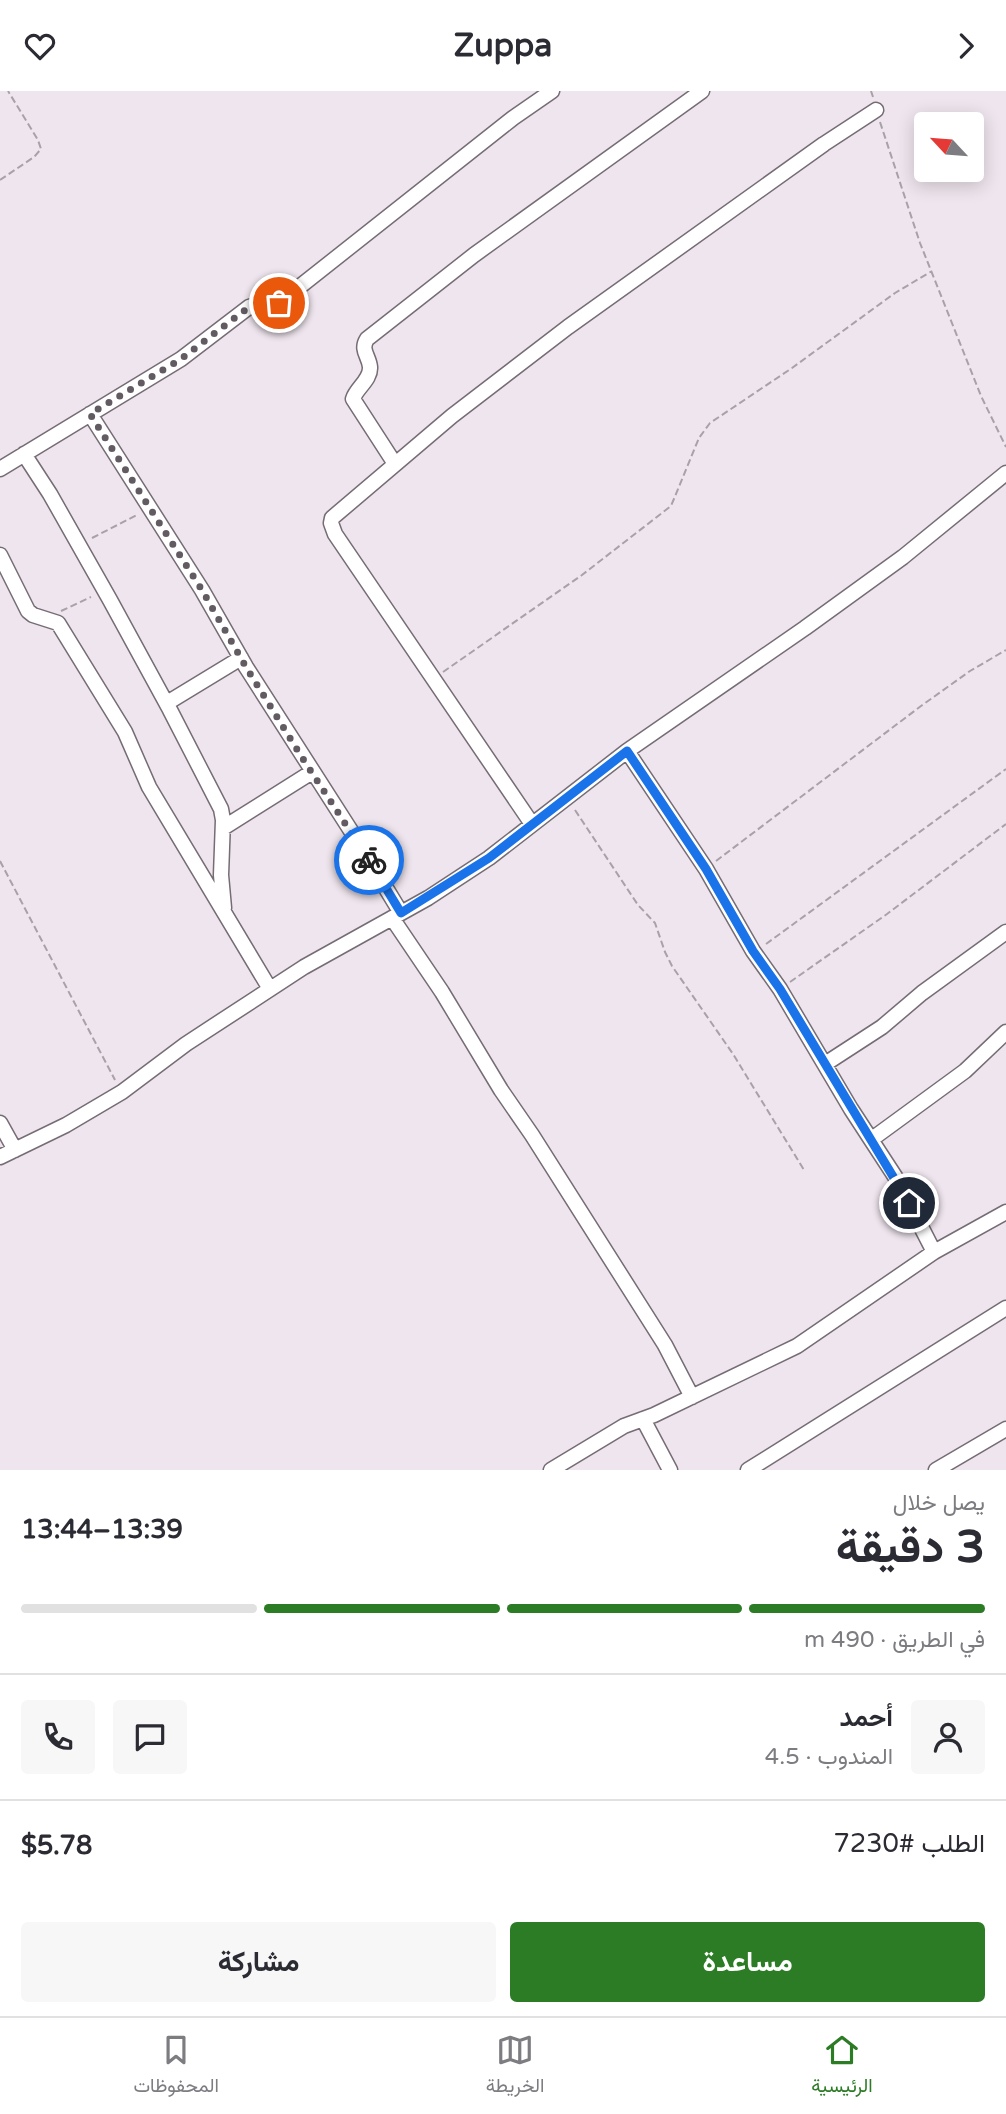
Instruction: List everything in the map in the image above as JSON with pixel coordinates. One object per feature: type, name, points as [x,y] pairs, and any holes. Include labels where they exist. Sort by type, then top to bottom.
[{"type":"street","points":[[0,469],[181,359],[249,307],[258,305],[269,308],[279,303],[513,118],[552,91]]},
{"type":"street","points":[[395,464],[353,399],[370,371],[363,348],[367,339],[474,255],[702,91]]},
{"type":"street","points":[[532,824],[335,534],[331,523],[339,511],[452,416],[569,327],[824,144],[876,110]]},
{"type":"street","points":[[90,414],[353,834],[397,916],[501,1090],[665,1345],[692,1397]]},
{"type":"street","points":[[24,454],[79,545],[167,703],[221,809],[221,875],[225,913]]},
{"type":"street","points":[[0,1157],[66,1125],[122,1092],[186,1044],[304,967],[397,916],[489,858],[627,751],[903,557],[1006,473]]},
{"type":"street","points":[[0,555],[28,611],[58,623],[125,732],[149,787],[270,989]]},
{"type":"street","points":[[167,703],[241,659]]},
{"type":"street","points":[[627,751],[706,869],[753,951],[780,989],[896,1178],[934,1251]]},
{"type":"street","points":[[223,828],[312,772]]},
{"type":"street","points":[[825,1064],[882,1027],[922,993],[1006,932]]},
{"type":"street","points":[[872,1139],[965,1072],[1006,1033]]},
{"type":"street","points":[[0,1122],[15,1150]]},
{"type":"street","points":[[551,1470],[624,1426],[692,1397],[797,1346],[934,1251],[1006,1212]]},
{"type":"street","points":[[748,1470],[1006,1308]]},
{"type":"street","points":[[643,1419],[670,1470]]},
{"type":"street","points":[[936,1470],[1006,1429]]},
{"type":"path","points":[[0,180],[34,157],[41,149],[8,91]]},
{"type":"path","points":[[871,91],[920,243],[981,396],[1006,447]]},
{"type":"path","points":[[434,679],[582,575],[671,506],[699,438],[710,422],[792,368],[895,293],[932,271]]},
{"type":"path","points":[[79,545],[149,508]]},
{"type":"path","points":[[46,618],[104,590]]},
{"type":"path","points":[[706,869],[921,706],[970,671],[1006,650]]},
{"type":"path","points":[[753,951],[1006,769]]},
{"type":"path","points":[[567,797],[638,905],[654,923],[672,966],[733,1053],[804,1170]]},
{"type":"path","points":[[780,989],[1006,824]]},
{"type":"path","points":[[0,861],[122,1092]]},
{"type":"way so far","points":[[279,303],[269,308],[254,304],[181,359],[90,414],[202,590],[303,759],[369,860]]},
{"type":"route","points":[[369,860],[401,913],[489,858],[627,751],[706,869],[753,951],[780,989],[909,1203]]}]
